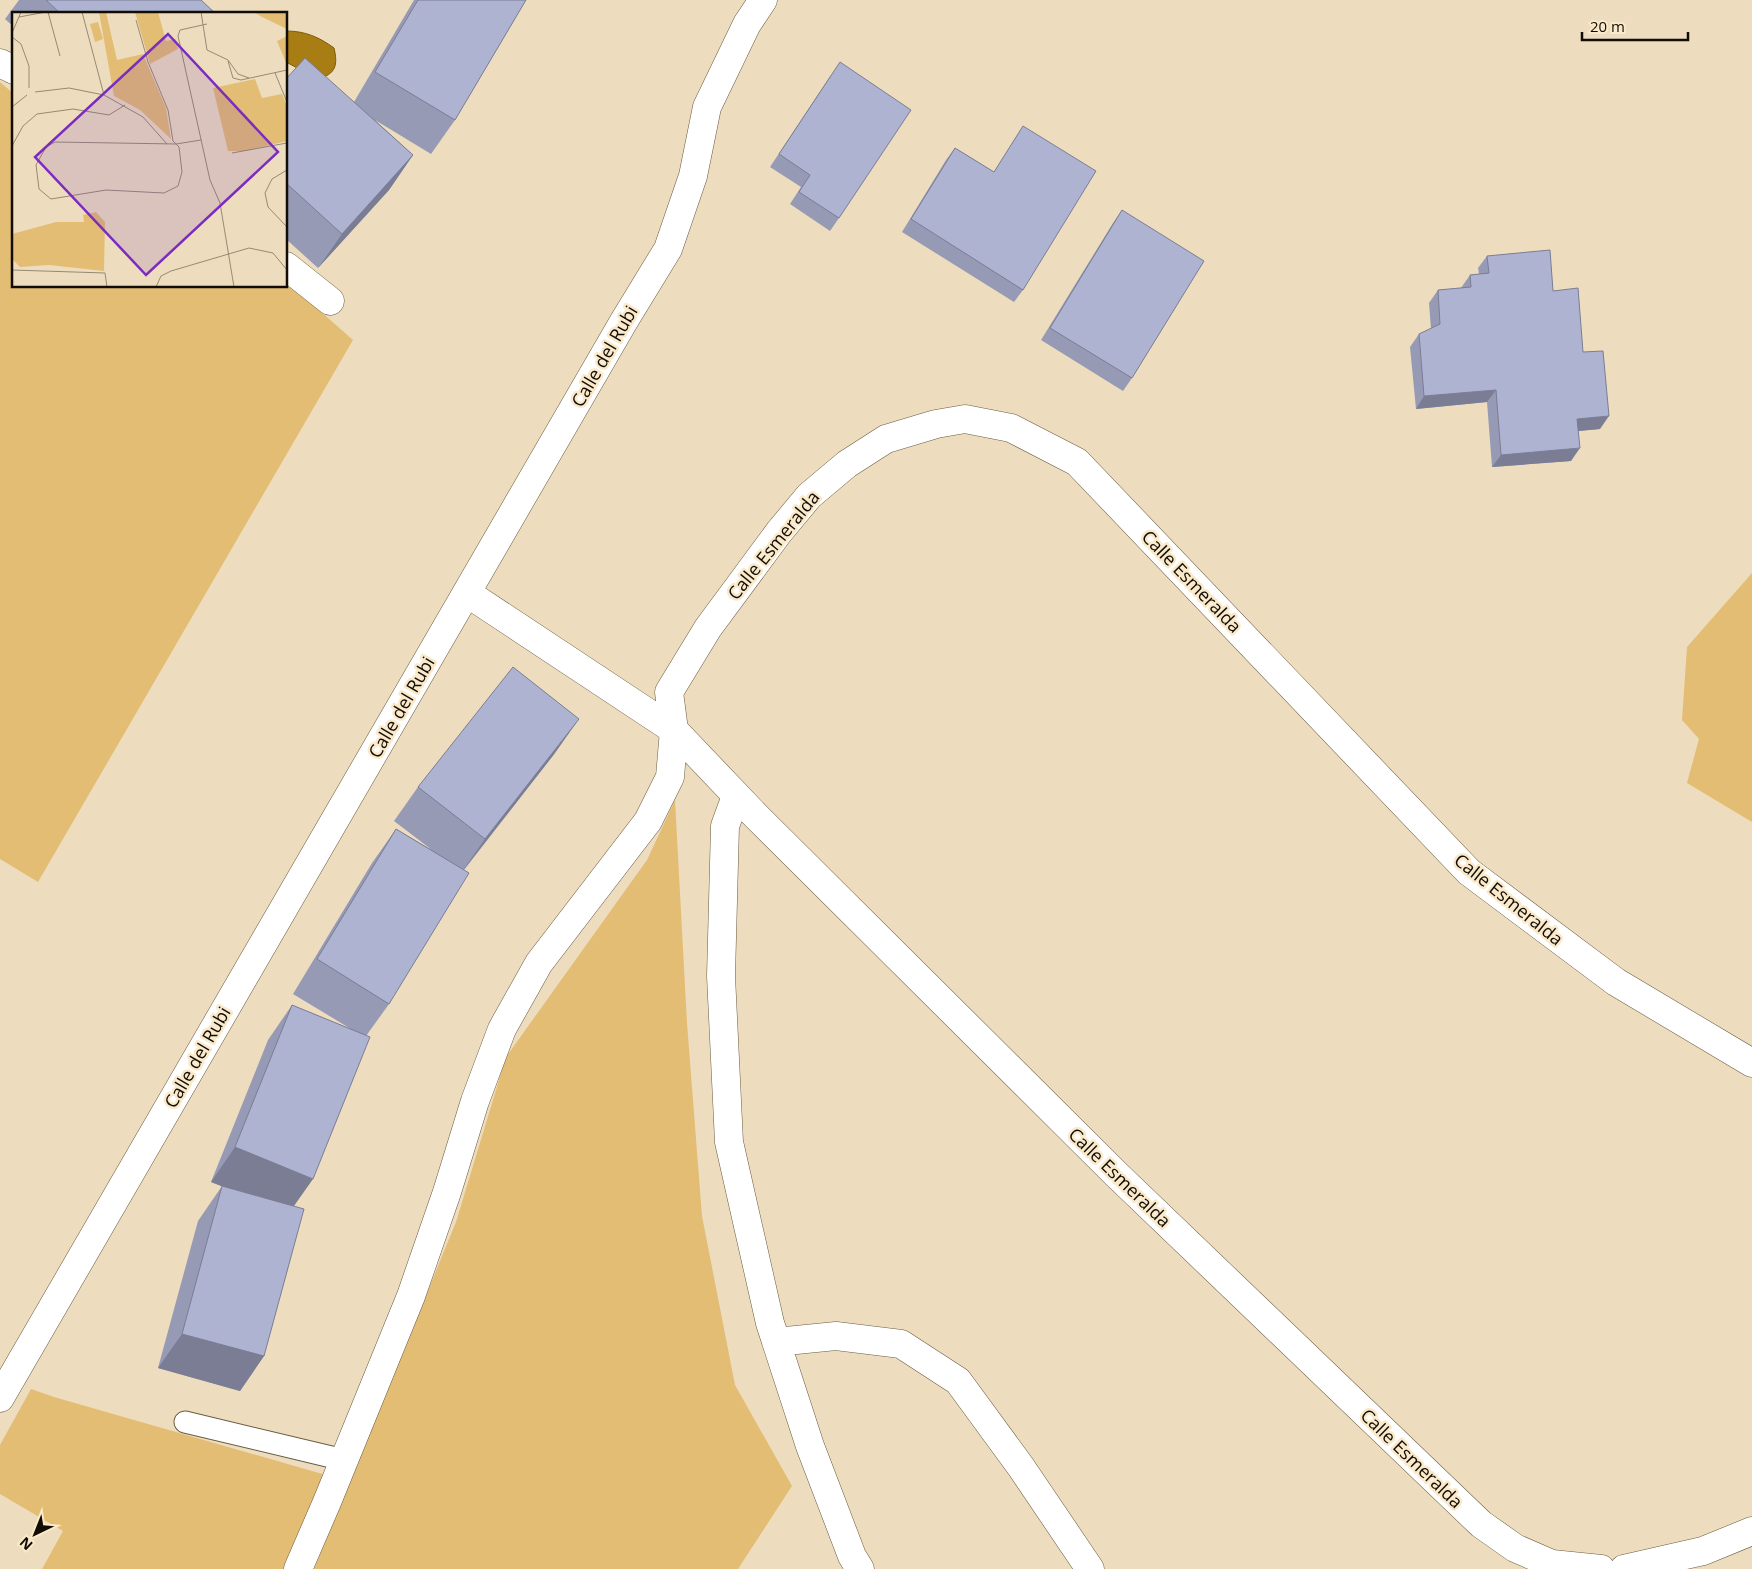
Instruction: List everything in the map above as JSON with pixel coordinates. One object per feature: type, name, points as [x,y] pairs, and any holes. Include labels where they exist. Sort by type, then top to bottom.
[{"type":"street","name":"Calle del Rubi","points":[[0,1398],[624,321],[668,249],[693,176],[707,107],[747,24],[763,0]]},
{"type":"street","points":[[0,63],[12,69]]},
{"type":"street","points":[[288,268],[330,301]]},
{"type":"street","name":"Calle Esmeralda","points":[[674,730],[670,692],[708,628],[779,532],[809,496],[847,464],[886,439],[936,424],[965,419],[1011,428],[1077,462],[1469,872],[1616,982],[1752,1063]]},
{"type":"street","name":"Calle Esmeralda","points":[[466,593],[674,730],[736,796],[1116,1174],[1481,1524],[1515,1548],[1552,1564],[1602,1569]]},
{"type":"street","points":[[298,1569],[411,1296],[447,1192],[475,1102],[502,1029],[539,963],[648,821],[670,777],[674,730]]},
{"type":"street","points":[[736,796],[725,826],[721,976],[729,1142],[770,1323],[849,1565]]},
{"type":"street","points":[[776,1342],[836,1336],[901,1344],[958,1381],[1022,1467],[1090,1569]]},
{"type":"street","points":[[1624,1569],[1703,1551],[1752,1531]]},
{"type":"lane","points":[[184,1422],[344,1460]]},
{"type":"shaded area","points":[[288,31],[312,35],[334,48],[336,59],[334,68],[329,74],[318,79],[288,63]]},
{"type":"shaded area","points":[[0,82],[12,92],[12,288],[288,288],[288,283],[353,340],[38,882],[0,859]]},
{"type":"shaded area","points":[[1752,573],[1752,822],[1687,783],[1699,739],[1682,720],[1687,647]]},
{"type":"shaded area","points":[[675,800],[687,1023],[702,1216],[735,1385],[792,1486],[738,1569],[314,1569],[456,1222],[506,1057],[647,860]]},
{"type":"shaded area","points":[[31,1389],[326,1475],[283,1569],[42,1569],[63,1531],[0,1494],[0,1445]]},
{"type":"building","points":[[46,0],[201,0],[214,12],[59,12]]},
{"type":"building","points":[[418,0],[526,0],[455,120],[375,72]]},
{"type":"building","points":[[305,58],[413,155],[342,234],[288,185],[288,77]]},
{"type":"building","points":[[840,62],[911,110],[839,218],[799,192],[810,175],[779,154]]},
{"type":"building","points":[[1023,126],[1096,171],[1023,290],[911,219],[955,148],[994,172]]},
{"type":"building","points":[[1122,210],[1204,261],[1132,378],[1050,328]]},
{"type":"building","points":[[1550,250],[1553,291],[1578,288],[1583,352],[1603,351],[1609,416],[1577,419],[1580,448],[1501,455],[1496,390],[1424,396],[1419,334],[1440,324],[1438,290],[1471,287],[1470,275],[1489,273],[1487,256]]},
{"type":"building","points":[[513,667],[579,719],[485,839],[418,787]]},
{"type":"building","points":[[396,829],[469,873],[389,1004],[317,959]]},
{"type":"building","points":[[292,1005],[370,1037],[313,1179],[235,1147]]},
{"type":"building","points":[[222,1186],[304,1209],[264,1356],[182,1334]]}]
